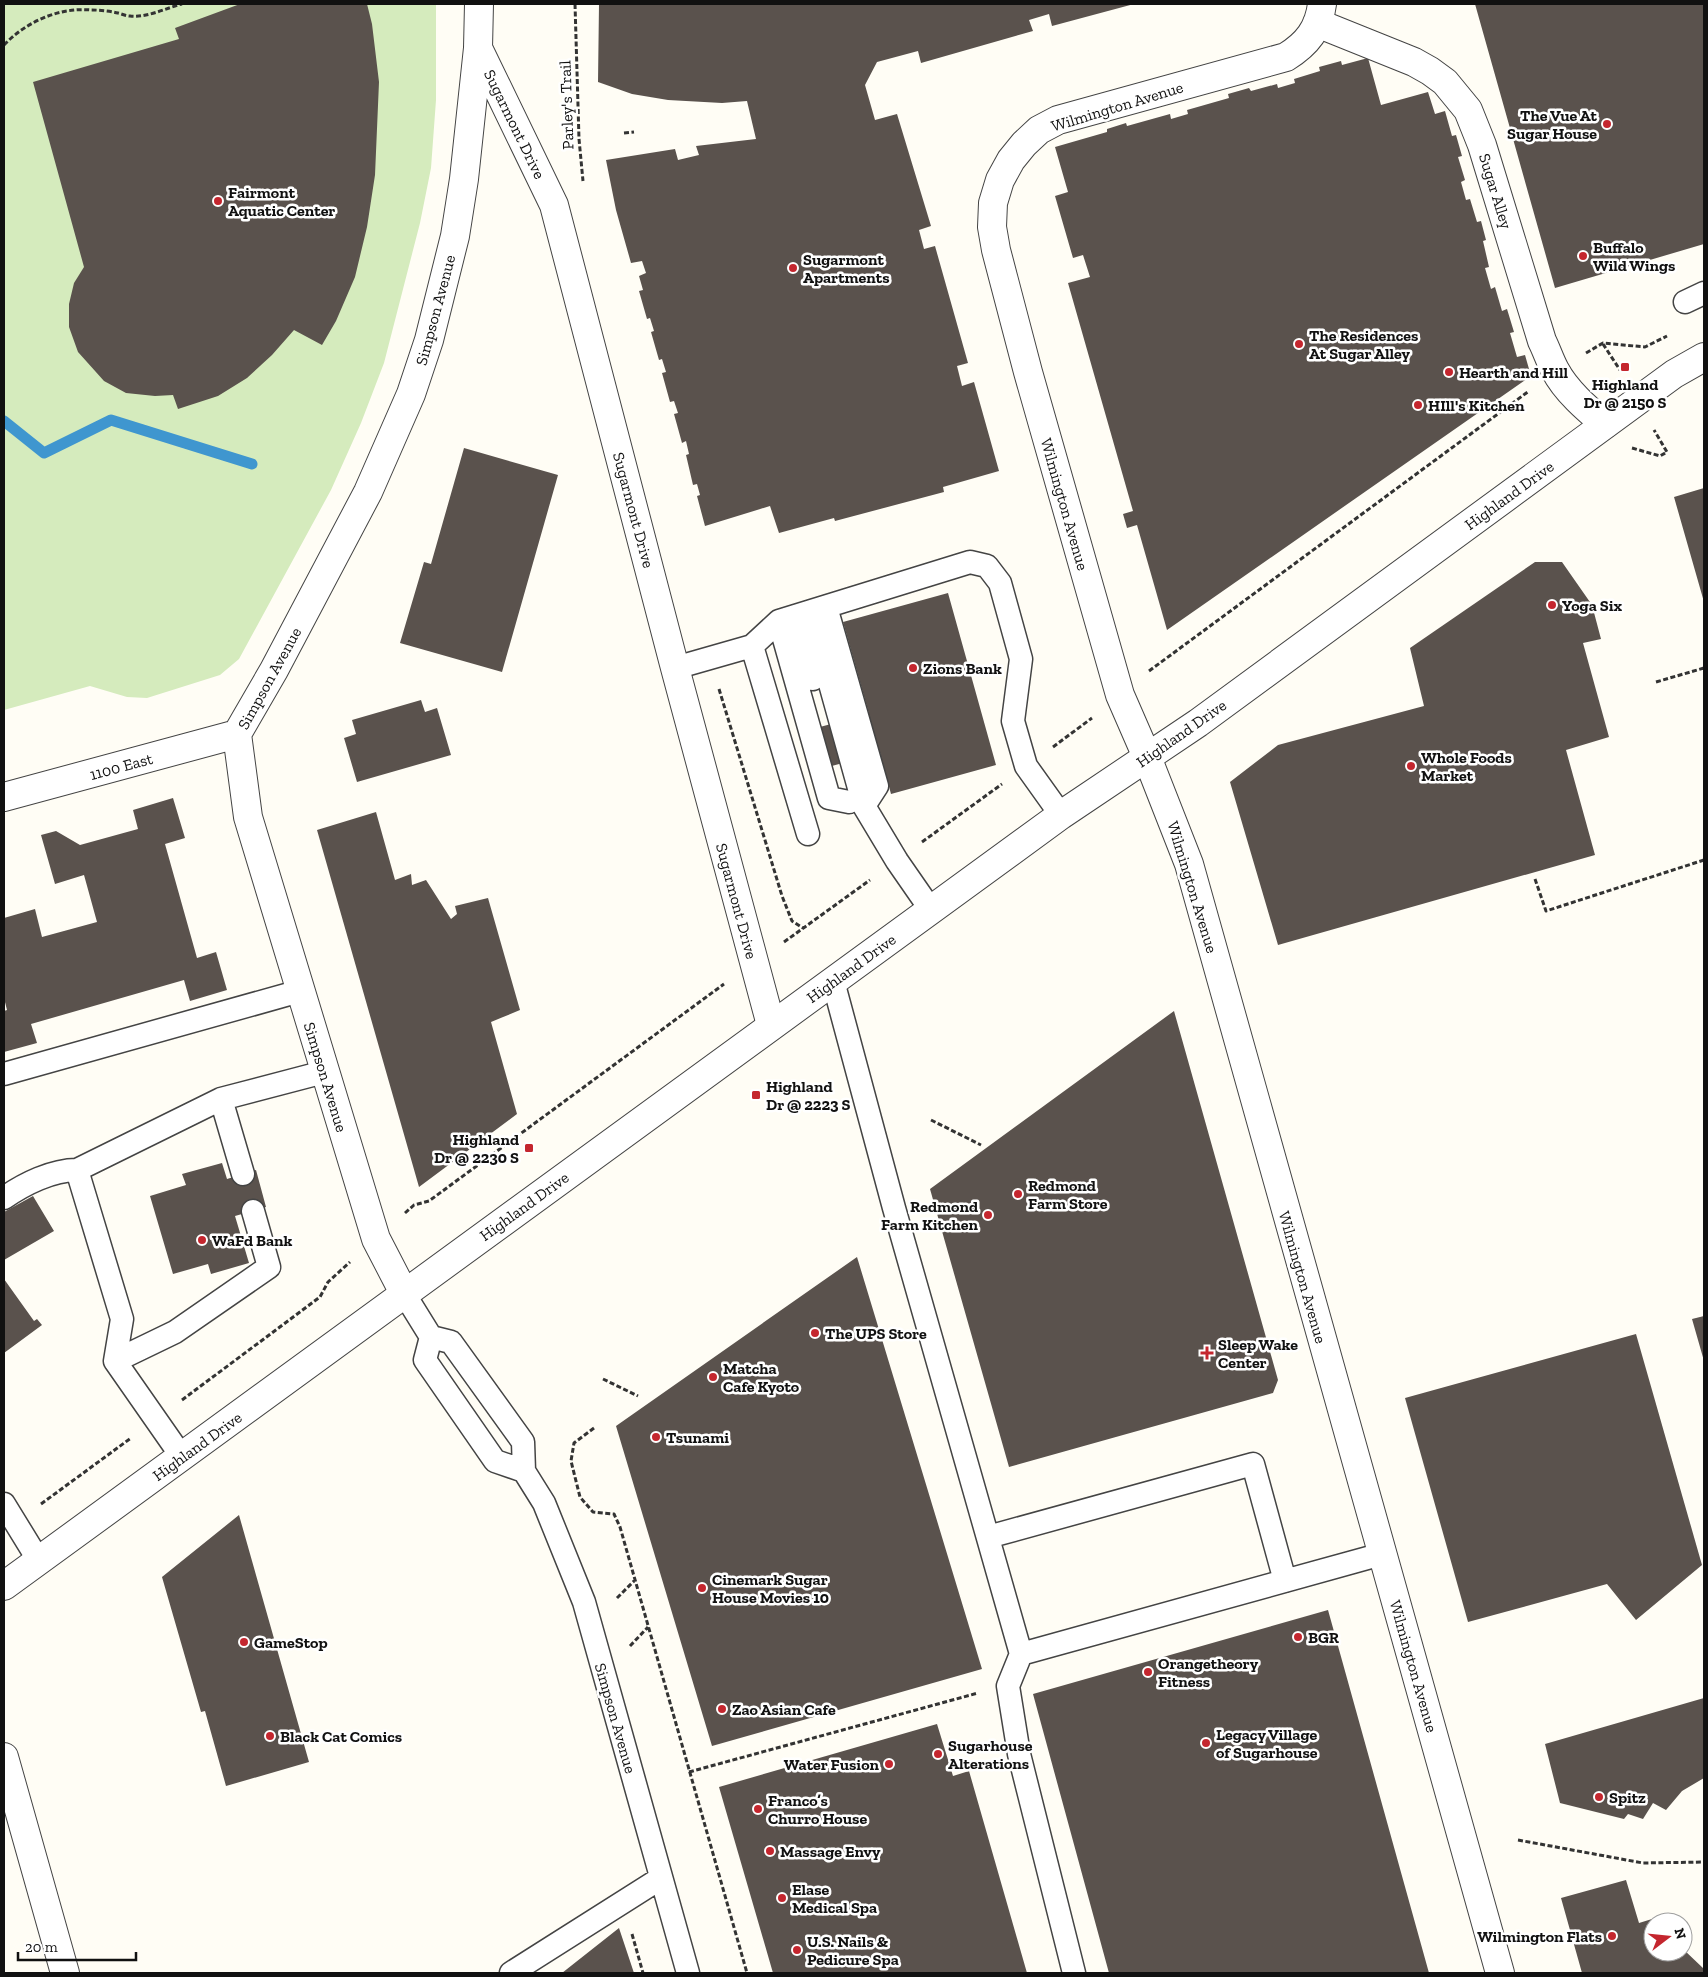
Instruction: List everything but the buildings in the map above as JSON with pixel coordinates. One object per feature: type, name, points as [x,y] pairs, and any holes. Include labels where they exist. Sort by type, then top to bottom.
[{"type":"street","name":"Sugarmont Drive","points":[[479,4],[478,48],[554,205],[771,1025]]},
{"type":"street","name":"Sugar Alley","points":[[1320,14],[1430,71],[1445,82],[1468,110],[1482,145],[1542,341],[1556,371],[1577,398],[1605,424]]},
{"type":"street","name":"Wilmington Avenue","points":[[1320,14],[1312,36],[1286,58],[1058,120],[1040,130],[1024,144],[1011,160],[1000,180],[994,203],[992,227],[996,250],[1028,372],[1120,695],[1147,757],[1188,864],[1500,1973]]},
{"type":"street","name":"Simpson Avenue","points":[[405,1295],[376,1239],[324,1072],[248,817],[237,734],[345,539],[389,447],[411,394],[429,340],[455,236],[464,179],[478,48]]},
{"type":"street","name":"Highland Drive","points":[[4,1586],[1061,815],[1198,722],[1674,374],[1704,357]]},
{"type":"street","name":"1100 East","points":[[4,797],[237,734]]},
{"type":"street","points":[[4,1757],[65,1973]]},
{"type":"lane","points":[[675,668],[752,646],[803,614],[970,562],[987,566],[1000,582],[1022,658],[1013,721],[1026,766],[1061,815]]},
{"type":"lane","points":[[796,795],[848,802],[877,786],[803,614]]},
{"type":"lane","points":[[803,614],[848,802],[897,861],[931,910]]},
{"type":"lane","points":[[803,614],[848,802]]},
{"type":"lane","points":[[752,646],[808,834]]},
{"type":"lane","points":[[833,981],[894,1208],[1021,1654],[1008,1686],[1019,1754],[1074,1973]]},
{"type":"lane","points":[[4,1074],[300,991]]},
{"type":"lane","points":[[4,1198],[16,1190],[62,1170],[77,1170],[221,1099],[324,1072]]},
{"type":"lane","points":[[221,1099],[243,1174]]},
{"type":"lane","points":[[77,1170],[122,1319],[114,1361],[182,1457]]},
{"type":"lane","points":[[114,1361],[175,1332],[269,1267],[253,1211]]},
{"type":"lane","name":"Simpson Avenue","points":[[405,1295],[430,1337]]},
{"type":"lane","points":[[430,1337],[451,1342],[513,1426],[524,1442],[524,1471],[495,1460],[425,1360],[430,1337]]},
{"type":"lane","points":[[988,1537],[1253,1464],[1285,1581]]},
{"type":"lane","name":"Simpson Avenue","points":[[524,1471],[544,1503],[584,1602],[688,1973]]},
{"type":"lane","points":[[4,1504],[39,1560]]},
{"type":"lane","points":[[1021,1654],[1382,1554]]},
{"type":"lane","points":[[511,1973],[661,1878]]},
{"type":"path","points":[[4,45],[15,33],[33,22],[52,15],[88,9],[117,12],[129,16],[145,15],[182,4]]},
{"type":"path","name":"Parley's Trail","points":[[575,4],[579,139],[583,186]]},
{"type":"path","points":[[624,133],[634,132]]},
{"type":"path","points":[[1165,659],[1556,371],[1603,343],[1645,347],[1670,334]]},
{"type":"path","points":[[1603,343],[1620,370]]},
{"type":"path","points":[[1655,432],[1667,452],[1660,456]]},
{"type":"path","points":[[1656,682],[1704,668]]},
{"type":"path","points":[[783,943],[1090,720]]},
{"type":"path","points":[[1535,879],[1546,911],[1704,860]]},
{"type":"path","points":[[406,1212],[414,1205],[428,1201],[730,979]]},
{"type":"path","points":[[931,1120],[981,1145]]},
{"type":"path","points":[[603,1379],[638,1396]]},
{"type":"path","points":[[594,1428],[574,1443],[571,1461],[580,1497],[594,1512],[614,1514],[620,1527],[747,1973]]},
{"type":"path","points":[[612,1603],[635,1580]]},
{"type":"path","points":[[625,1651],[648,1627]]},
{"type":"path","points":[[689,1772],[980,1692]]},
{"type":"path","points":[[1518,1840],[1643,1863],[1704,1862]]},
{"type":"path","points":[[629,1926],[643,1973]]},
{"type":"green space","points":[[4,4],[436,4],[436,100],[431,168],[420,223],[384,363],[361,423],[331,490],[239,659],[220,675],[147,698],[127,697],[90,686],[4,710]]},
{"type":"waterway","points":[[4,421],[44,453],[111,420],[252,464]]},
{"type":"place","name":"The Vue At Sugar House","points":[[1607,124]]},
{"type":"place","name":"Fairmont Aquatic Center","points":[[218,201]]},
{"type":"place","name":"Buffalo Wild Wings","points":[[1583,256]]},
{"type":"place","name":"Sugarmont Apartments","points":[[793,268]]},
{"type":"place","name":"The Residences At Sugar Alley","points":[[1299,344]]},
{"type":"place","name":"Highland Dr @ 2150 S","points":[[1625,367]]},
{"type":"place","name":"Hearth and Hill","points":[[1449,372]]},
{"type":"place","name":"HIll's Kitchen","points":[[1418,405]]},
{"type":"place","name":"Yoga Six","points":[[1552,605]]},
{"type":"place","name":"Zions Bank","points":[[913,668]]},
{"type":"place","name":"Whole Foods Market","points":[[1411,766]]},
{"type":"place","name":"Highland Dr @ 2223 S","points":[[756,1095]]},
{"type":"place","name":"Highland Dr @ 2230 S","points":[[529,1148]]},
{"type":"place","name":"Redmond Farm Store","points":[[1018,1194]]},
{"type":"place","name":"Redmond Farm Kitchen","points":[[988,1215]]},
{"type":"place","name":"WaFd Bank","points":[[202,1240]]},
{"type":"place","name":"The UPS Store","points":[[815,1333]]},
{"type":"place","name":"Sleep Wake Center","points":[[1207,1353]]},
{"type":"place","name":"Matcha Cafe Kyoto","points":[[713,1377]]},
{"type":"place","name":"Tsunami","points":[[656,1437]]},
{"type":"place","name":"Cinemark Sugar House Movies 10","points":[[702,1588]]},
{"type":"place","name":"BGR","points":[[1298,1637]]},
{"type":"place","name":"GameStop","points":[[244,1642]]},
{"type":"place","name":"Orangetheory Fitness","points":[[1148,1672]]},
{"type":"place","name":"Zao Asian Cafe","points":[[722,1709]]},
{"type":"place","name":"Black Cat Comics","points":[[270,1736]]},
{"type":"place","name":"Legacy Village of Sugarhouse","points":[[1206,1743]]},
{"type":"place","name":"Sugarhouse Alterations","points":[[938,1754]]},
{"type":"place","name":"Water Fusion","points":[[889,1764]]},
{"type":"place","name":"Spitz","points":[[1599,1797]]},
{"type":"place","name":"Franco’s Churro House","points":[[758,1809]]},
{"type":"place","name":"Massage Envy","points":[[770,1851]]},
{"type":"place","name":"Elase Medical Spa","points":[[782,1898]]},
{"type":"place","name":"Wilmington Flats","points":[[1612,1936]]},
{"type":"place","name":"U.S. Nails & Pedicure Spa","points":[[797,1950]]}]
